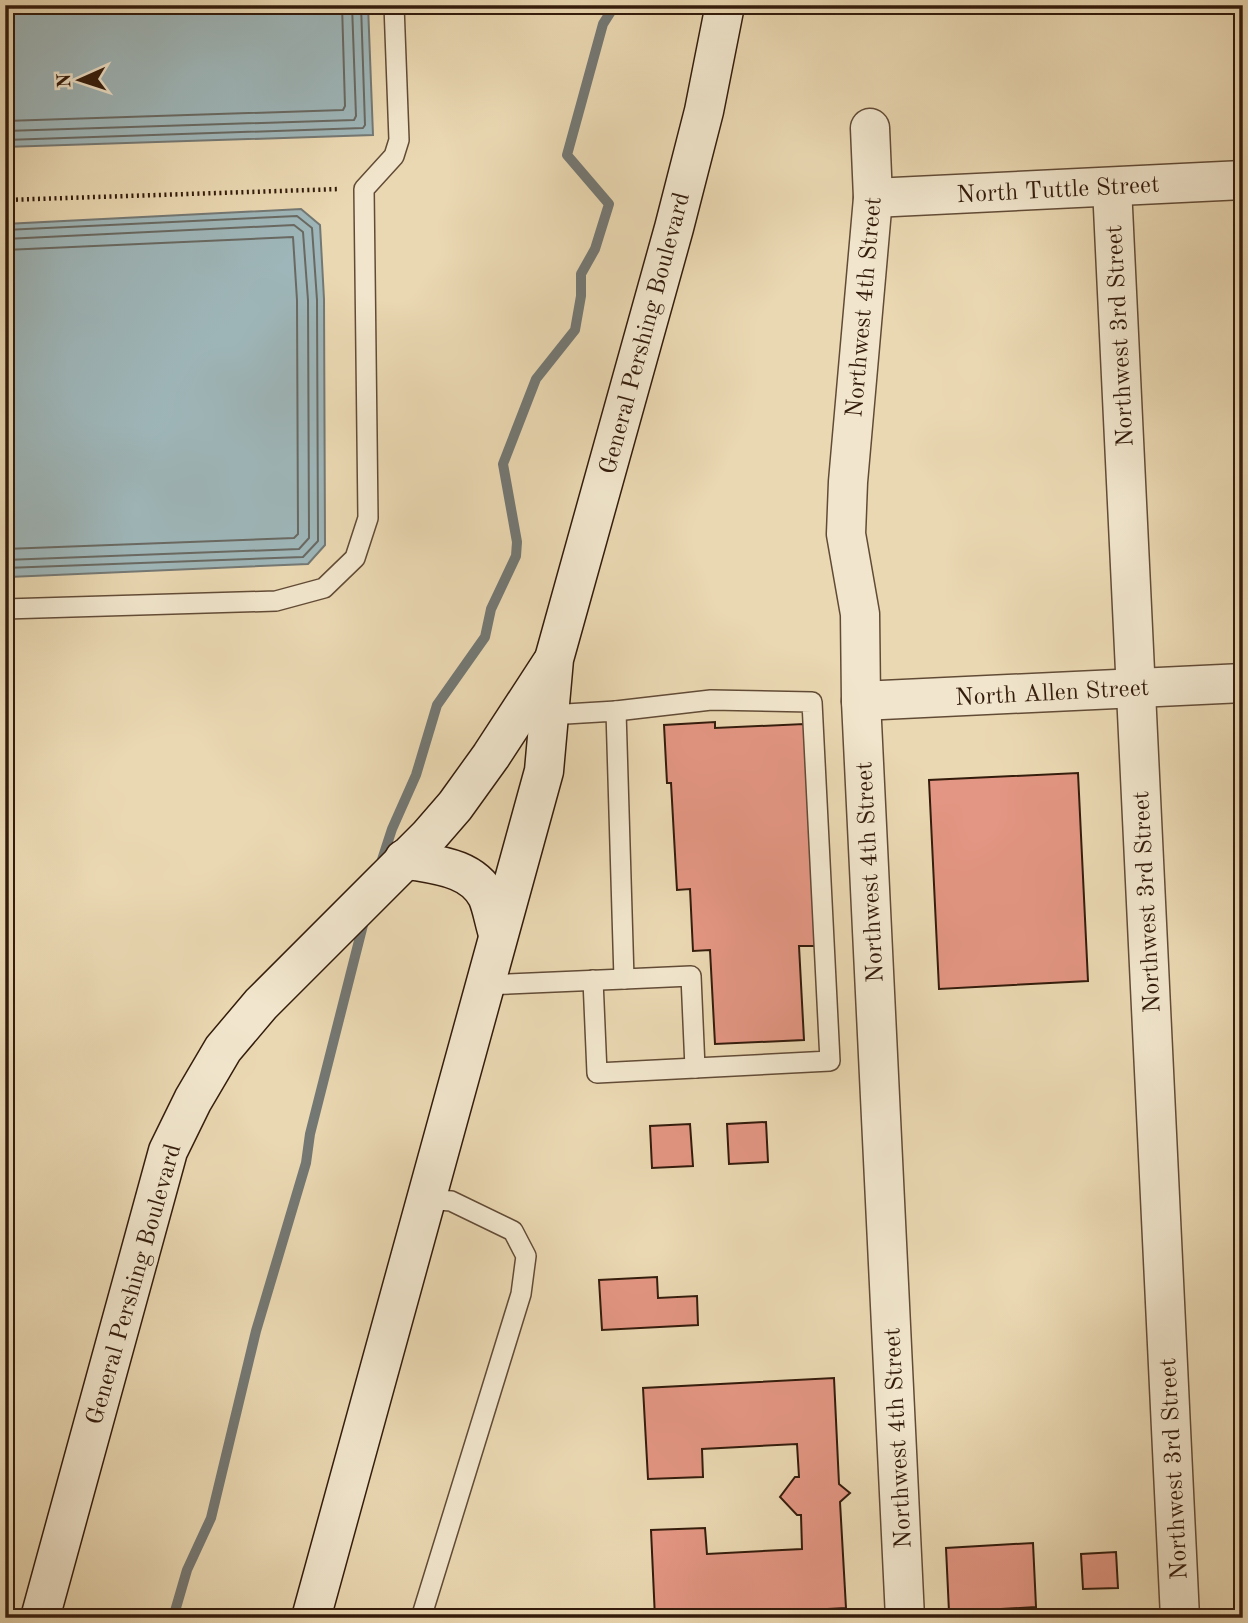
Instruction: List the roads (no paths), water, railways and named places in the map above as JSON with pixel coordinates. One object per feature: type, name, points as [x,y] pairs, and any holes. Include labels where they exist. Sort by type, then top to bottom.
[{"type":"street","name":"General Pershing Boulevard","points":[[311,1618],[544,771],[554,659],[674,228],[704,111],[725,5]]},
{"type":"street","name":"Northwest 4th Street","points":[[870,128],[873,198],[848,482],[846,534],[860,614],[861,701],[905,1618]]},
{"type":"street","name":"North Tuttle Street","points":[[873,198],[1243,180]]},
{"type":"street","name":"Northwest 3rd Street","points":[[1112,187],[1180,1618]]},
{"type":"street","name":"General Pershing Boulevard","points":[[40,1618],[168,1151],[193,1100],[223,1049],[261,1004],[429,836],[455,806],[554,659]]},
{"type":"street","name":"North Allen Street","points":[[861,701],[1243,683]]},
{"type":"street","points":[[404,859],[456,870],[474,880],[488,899],[498,934]]},
{"type":"lane","points":[[5,609],[276,601],[324,588],[355,558],[368,518],[364,189],[394,156],[399,139],[394,5]]},
{"type":"lane","points":[[549,715],[617,711],[711,700],[812,702],[830,1061],[597,1073],[593,980]]},
{"type":"lane","points":[[617,711],[624,979]]},
{"type":"lane","points":[[484,985],[691,976],[695,1068]]},
{"type":"lane","points":[[421,1618],[521,1294],[526,1256],[513,1231],[451,1201],[425,1199]]},
{"type":"water","points":[[5,5],[368,5],[373,135],[5,147]]},
{"type":"water","points":[[301,209],[320,225],[324,299],[325,545],[308,564],[9,577],[5,573],[5,224]]},
{"type":"waterway","points":[[380,866],[392,829],[416,775],[437,705],[485,637],[491,609],[516,556],[517,542],[503,464],[536,379],[575,330],[581,296],[581,274],[595,249],[609,204],[567,155],[603,24],[615,5]]},
{"type":"waterway","points":[[173,1618],[187,1570],[211,1518],[256,1331],[306,1163],[310,1134],[364,921]]}]
